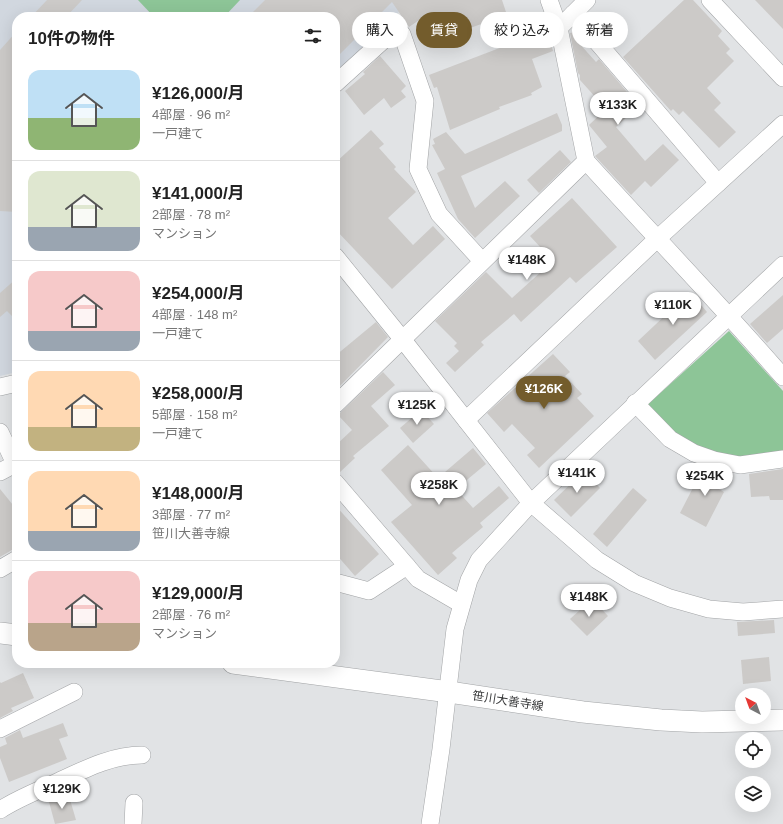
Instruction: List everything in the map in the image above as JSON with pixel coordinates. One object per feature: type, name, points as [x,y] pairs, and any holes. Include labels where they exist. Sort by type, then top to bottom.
[{"type":"street","points":[[549,0],[553,12]]},
{"type":"street","points":[[575,12],[587,0]]},
{"type":"street","points":[[710,0],[783,78]]},
{"type":"street","points":[[564,23],[572,15]]},
{"type":"street","points":[[340,79],[388,36],[402,34],[426,101],[418,169],[439,214],[482,261]]},
{"type":"street","points":[[563,48],[586,161],[657,239],[730,315],[783,377]]},
{"type":"street","points":[[602,48],[718,183]]},
{"type":"street","points":[[466,420],[657,239],[783,124]]},
{"type":"street","points":[[340,400],[586,161]]},
{"type":"street","points":[[340,262],[531,503],[598,560],[634,583],[670,598],[709,609],[743,612],[783,609]]},
{"type":"street","points":[[430,824],[449,692],[455,629],[469,580],[479,560],[531,503],[635,403],[783,265]]},
{"type":"street","points":[[0,387],[12,384]]},
{"type":"street","points":[[635,403],[670,439],[694,453],[714,460],[740,464],[758,464],[783,459]]},
{"type":"street","points":[[0,432],[10,468]]},
{"type":"street","points":[[340,488],[418,580],[461,604]]},
{"type":"street","points":[[0,569],[12,562]]},
{"type":"street","points":[[340,583],[369,591],[407,566]]},
{"type":"street","points":[[0,633],[12,634]]},
{"type":"street","name":"笹川大善寺線","points":[[271,668],[583,712],[660,720],[702,722],[783,720]]},
{"type":"street","points":[[0,729],[74,692]]},
{"type":"street","points":[[0,810],[89,767],[118,757],[142,755]]},
{"type":"street","points":[[133,824],[134,803]]},
{"type":"shaded area","points":[[0,0],[417,0],[399,12],[352,12],[352,48],[362,48],[340,69],[340,12],[12,12],[12,373],[0,376]]},
{"type":"green space","points":[[138,0],[240,0],[229,12],[149,12]]},
{"type":"green space","points":[[729,331],[783,391],[783,452],[729,458],[698,450],[667,430],[648,404]]},
{"type":"building","points":[[47,0],[82,0],[71,12],[36,12]]},
{"type":"building","points":[[265,0],[502,0],[506,12],[480,12],[480,24],[472,27],[472,12],[416,12],[416,22],[409,27],[408,12],[399,12],[392,2],[382,12],[352,12],[352,42],[340,54],[340,12],[253,12]]},
{"type":"building","points":[[684,0],[693,0],[722,31],[718,36],[730,49],[726,53],[734,61],[707,88],[721,103],[714,110],[736,132],[719,148],[683,111],[679,115],[673,109],[671,111],[623,57]]},
{"type":"building","points":[[755,0],[783,0],[783,29]]},
{"type":"building","points":[[570,33],[572,33],[572,43]]},
{"type":"building","points":[[12,37],[12,212],[0,211],[0,50]]},
{"type":"building","points":[[500,48],[552,48],[553,51],[532,59],[542,87],[531,93],[532,95],[499,107],[500,109],[450,130],[437,87],[434,88],[429,75]]},
{"type":"building","points":[[573,48],[583,48],[596,62],[599,59],[639,106],[616,127],[645,161],[663,144],[679,160],[651,187],[645,181],[631,195],[595,156],[607,147],[589,125],[606,109],[580,80],[580,75],[578,73]]},
{"type":"building","points":[[380,56],[406,86],[401,91],[406,97],[391,108],[384,98],[364,115],[345,91],[365,74],[363,72]]},
{"type":"building","points":[[557,113],[562,125],[562,131],[461,176],[475,208],[505,181],[520,196],[475,238],[458,219],[437,173],[445,169],[432,145],[435,144],[433,139],[446,132],[465,154]]},
{"type":"building","points":[[371,130],[384,144],[379,148],[396,167],[394,169],[416,192],[388,218],[413,245],[433,226],[445,239],[392,289],[340,234],[340,158]]},
{"type":"building","points":[[560,150],[571,162],[539,193],[527,180]]},
{"type":"building","points":[[572,198],[617,247],[576,283],[570,277],[521,322],[514,314],[481,342],[484,345],[455,372],[446,363],[459,351],[454,346],[457,343],[435,321],[486,272],[512,298],[553,261],[530,236]]},
{"type":"building","points":[[12,282],[12,316],[7,311],[0,317],[0,293]]},
{"type":"building","points":[[690,292],[707,312],[655,360],[638,341]]},
{"type":"building","points":[[783,295],[783,329],[767,343],[750,324]]},
{"type":"building","points":[[376,322],[388,337],[340,386],[340,352]]},
{"type":"building","points":[[553,354],[570,372],[565,376],[582,394],[577,398],[594,416],[539,468],[527,455],[535,448],[512,424],[504,432],[487,413]]},
{"type":"building","points":[[383,372],[395,385],[371,406],[389,426],[353,456],[355,458],[340,472],[340,441],[352,430],[340,417],[340,413]]},
{"type":"building","points":[[421,410],[434,424],[413,443],[400,428]]},
{"type":"building","points":[[408,445],[438,478],[473,448],[486,464],[456,489],[473,508],[499,486],[509,498],[480,523],[483,527],[452,553],[457,558],[438,575],[391,522],[412,505],[381,470]]},
{"type":"building","points":[[707,468],[728,473],[719,489],[724,492],[706,527],[680,513],[698,478],[700,479]]},
{"type":"building","points":[[783,469],[783,500],[770,500],[769,496],[751,497],[749,474]]},
{"type":"building","points":[[584,471],[600,488],[571,517],[554,500]]},
{"type":"building","points":[[633,488],[647,500],[607,547],[593,534]]},
{"type":"building","points":[[0,489],[12,504],[12,550],[0,557]]},
{"type":"building","points":[[340,511],[379,554],[355,576],[340,559]]},
{"type":"building","points":[[592,599],[608,616],[587,636],[570,619]]},
{"type":"building","points":[[774,620],[775,633],[738,636],[737,622]]},
{"type":"building","points":[[769,657],[771,681],[743,684],[741,660]]},
{"type":"building","points":[[23,673],[34,698],[11,708],[13,711],[0,718],[0,682],[1,683]]},
{"type":"building","points":[[63,723],[68,736],[59,739],[67,759],[9,782],[0,758],[0,747],[7,744],[5,738],[20,730],[23,738]]},
{"type":"building","points":[[69,796],[76,820],[55,824],[49,802]]}]
